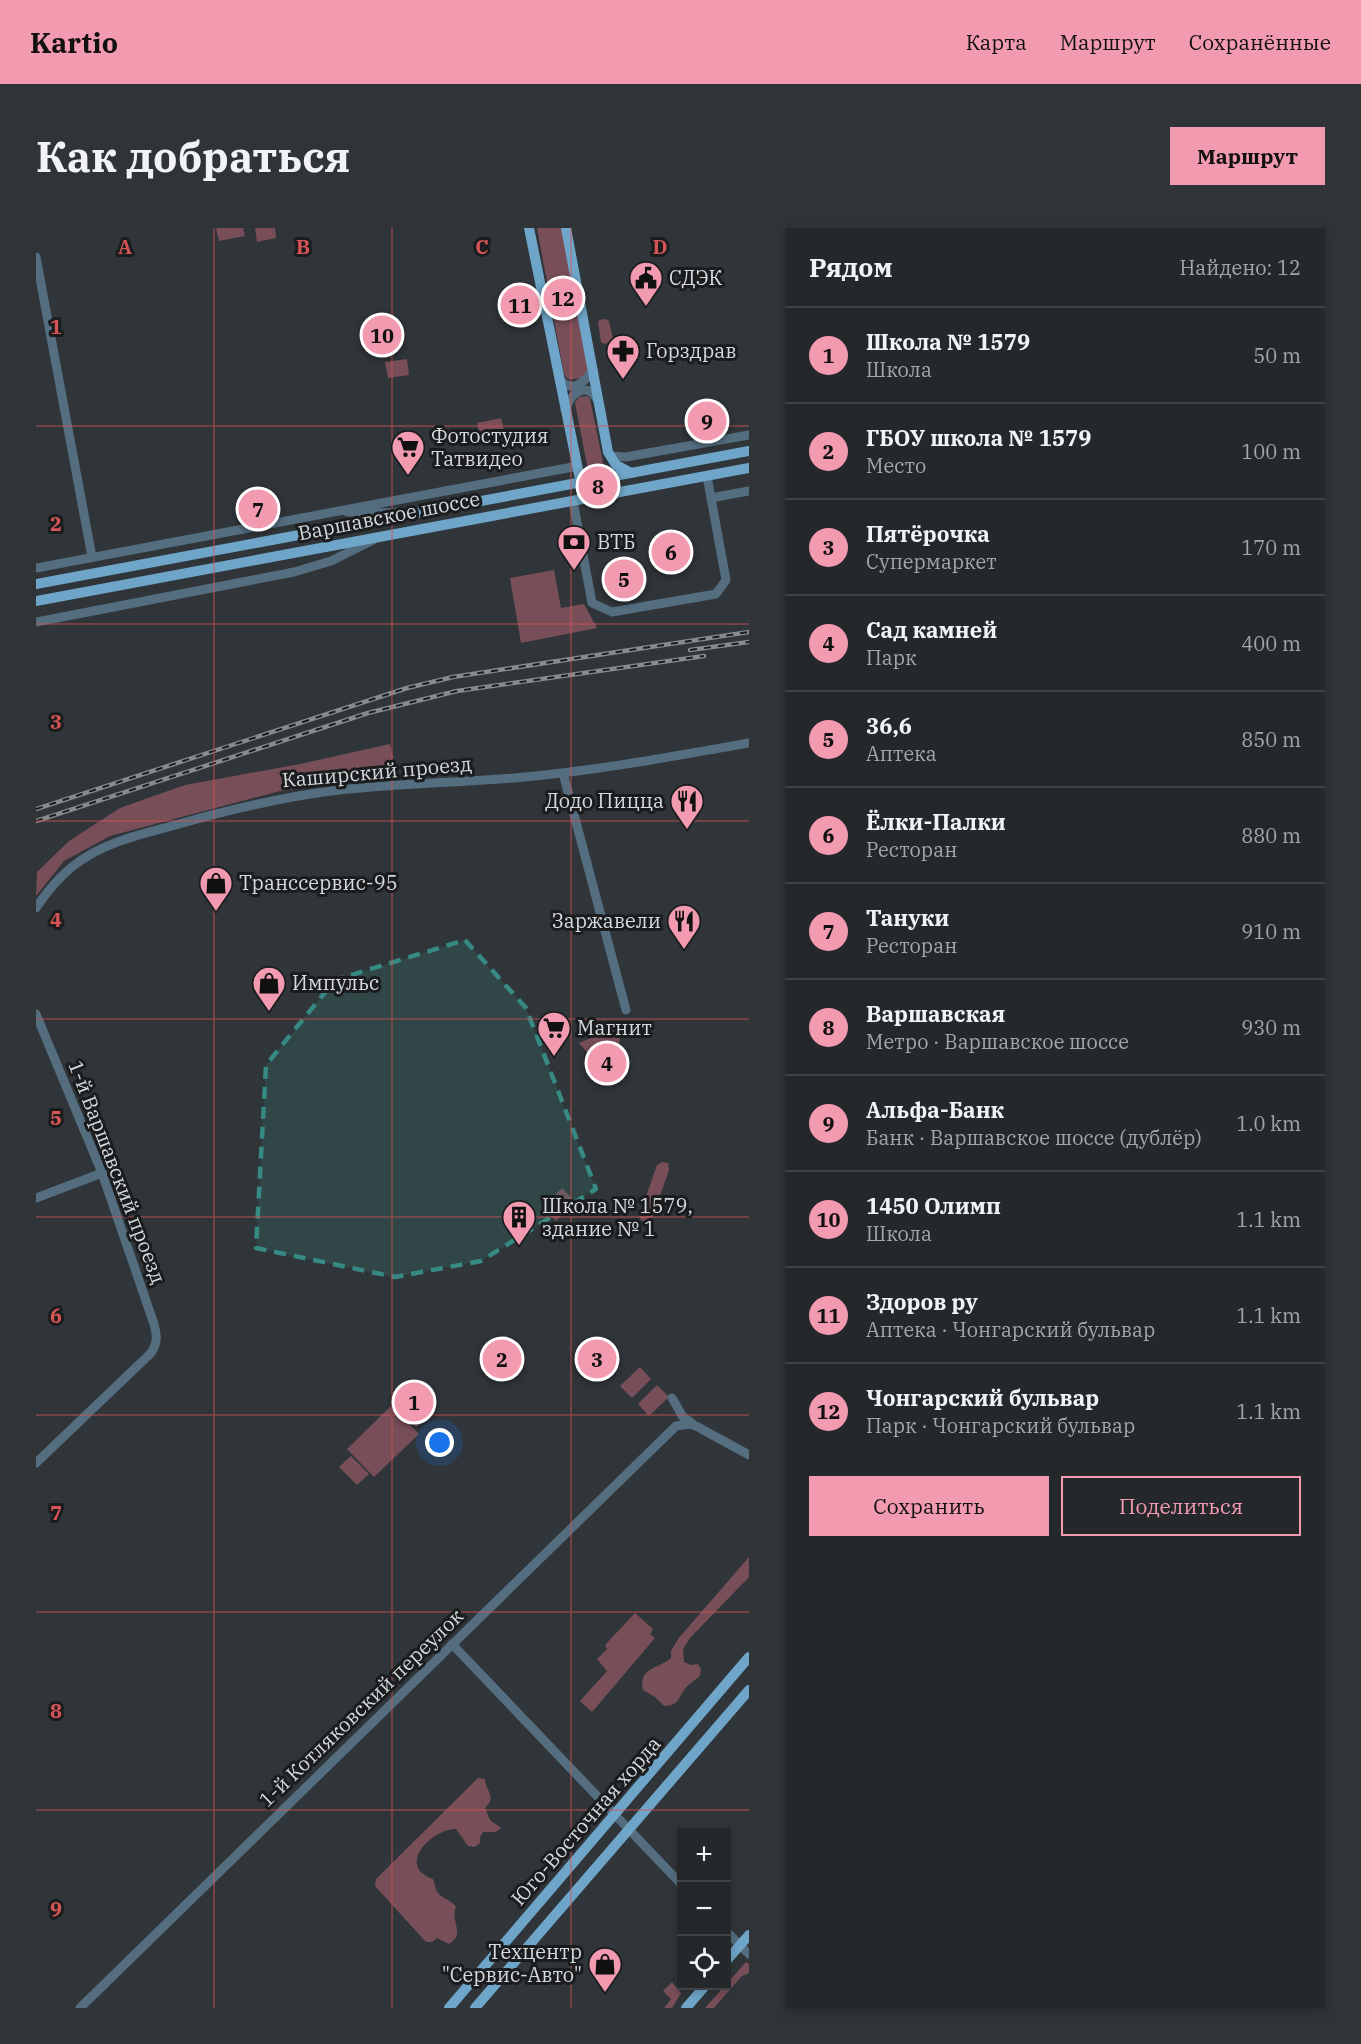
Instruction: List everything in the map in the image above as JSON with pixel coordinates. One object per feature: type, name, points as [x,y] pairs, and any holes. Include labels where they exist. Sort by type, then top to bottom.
[{"type":"main road","points":[[529,228],[581,482],[579,500]]},
{"type":"main road","points":[[566,228],[610,456],[616,465],[631,473]]},
{"type":"main road","name":"Варшавское шоссе","points":[[36,584],[749,451]]},
{"type":"main road","name":"Варшавское шоссе","points":[[36,601],[749,468]]},
{"type":"main road","name":"Юго-Восточная хорда","points":[[449,2008],[749,1657]]},
{"type":"main road","name":"Юго-Восточная хорда","points":[[475,2008],[749,1690]]},
{"type":"main road","points":[[731,1956],[749,1935]]},
{"type":"main road","points":[[686,2008],[702,1990]]},
{"type":"street","points":[[36,257],[92,557]]},
{"type":"street","points":[[558,376],[565,385],[573,387],[585,381],[593,369]]},
{"type":"street","points":[[566,410],[571,396],[584,390],[596,396],[599,403]]},
{"type":"street","points":[[610,456],[626,457],[749,435]]},
{"type":"street","points":[[36,568],[578,466]]},
{"type":"street","points":[[579,500],[592,603],[612,612],[716,594],[726,580],[707,476]]},
{"type":"street","points":[[711,498],[749,491]]},
{"type":"street","points":[[328,512],[411,514]]},
{"type":"street","points":[[36,622],[294,572],[331,561],[378,537]]},
{"type":"street","name":"Каширский проезд","points":[[36,908],[45,895],[72,867],[97,851],[125,839],[275,799],[333,791],[563,773],[749,743]]},
{"type":"street","points":[[563,773],[626,1010]]},
{"type":"street","name":"1-й Варшавский проезд","points":[[36,1014],[102,1173],[154,1324],[156,1344],[152,1353],[36,1464]]},
{"type":"street","points":[[36,1198],[102,1173]]},
{"type":"street","points":[[672,1398],[683,1418],[749,1455]]},
{"type":"street","points":[[679,1411],[676,1426],[690,1424],[696,1426]]},
{"type":"street","name":"1-й Котляковский переулок","points":[[80,2008],[676,1426]]},
{"type":"street","points":[[452,1644],[678,1882]]},
{"type":"street","points":[[731,1936],[749,1954]]},
{"type":"highlighted area","points":[[465,940],[526,1008],[596,1189],[481,1261],[395,1277],[256,1248],[266,1065],[335,980]]},
{"type":"shaded area","points":[[216,228],[243,228],[245,236],[219,241]]},
{"type":"shaded area","points":[[255,228],[275,228],[276,238],[257,242]]},
{"type":"shaded area","points":[[537,228],[563,228],[590,369],[578,379],[568,379],[564,374]]},
{"type":"shaded area","points":[[599,320],[609,321],[613,339],[604,344],[601,342],[598,323]]},
{"type":"shaded area","points":[[407,359],[409,375],[388,378],[385,362]]},
{"type":"shaded area","points":[[587,396],[590,399],[604,467],[588,470],[575,403],[579,397]]},
{"type":"shaded area","points":[[501,418],[504,431],[480,436],[477,423]]},
{"type":"shaded area","points":[[554,570],[561,608],[584,604],[597,628],[521,643],[510,578]]},
{"type":"shaded area","points":[[390,744],[397,776],[280,791],[110,836],[64,861],[36,896],[37,872],[69,841],[120,808],[185,785],[300,764]]},
{"type":"shaded area","points":[[613,1029],[620,1036],[615,1084],[579,1043]]},
{"type":"shaded area","points":[[662,1162],[668,1163],[669,1170],[652,1219],[643,1222],[639,1217],[657,1165]]},
{"type":"shaded area","points":[[562,1188],[575,1202],[556,1221],[542,1208]]},
{"type":"shaded area","points":[[640,1367],[651,1379],[632,1398],[620,1386]]},
{"type":"shaded area","points":[[657,1385],[669,1397],[649,1416],[638,1404]]},
{"type":"shaded area","points":[[409,1400],[426,1418],[416,1427],[399,1409]]},
{"type":"shaded area","points":[[391,1406],[419,1434],[374,1477],[347,1449]]},
{"type":"shaded area","points":[[351,1456],[369,1474],[357,1485],[339,1467]]},
{"type":"shaded area","points":[[749,1557],[749,1577],[690,1638],[683,1649],[684,1662],[691,1665],[698,1664],[701,1669],[700,1676],[686,1687],[678,1701],[664,1706],[643,1690],[642,1682],[646,1673],[671,1658],[671,1651],[678,1639]]},
{"type":"shaded area","points":[[635,1613],[653,1629],[650,1634],[655,1638],[592,1712],[580,1701],[607,1671],[597,1659],[607,1649],[605,1645]]},
{"type":"shaded area","points":[[478,1778],[485,1779],[491,1797],[485,1808],[490,1820],[501,1828],[496,1832],[483,1832],[480,1843],[475,1847],[468,1846],[456,1829],[437,1835],[421,1849],[417,1857],[417,1866],[422,1873],[433,1879],[439,1894],[456,1907],[454,1917],[457,1936],[454,1940],[449,1944],[437,1938],[432,1942],[426,1942],[375,1886],[376,1879]]},
{"type":"shaded area","points":[[746,1962],[749,1964],[749,1973],[742,1976],[731,1989],[731,1979]]},
{"type":"shaded area","points":[[672,1982],[681,1993],[672,2008],[664,2008],[671,1999],[663,1991]]},
{"type":"shaded area","points":[[721,1990],[730,1990],[714,2008],[705,2008]]},
{"type":"railway","points":[[36,809],[407,688],[453,677],[749,632]]},
{"type":"railway","points":[[690,650],[749,642]]},
{"type":"railway","points":[[36,821],[368,713],[457,691],[704,656]]},
{"type":"place","name":"Чонгарский бульвар","points":[[563,298]]},
{"type":"place","name":"Здоров ру","points":[[520,305]]},
{"type":"place","name":"СДЭК","points":[[646,307]]},
{"type":"place","name":"1450 Олимп","points":[[382,335]]},
{"type":"place","name":"Горздрав","points":[[623,380]]},
{"type":"place","name":"Альфа-Банк","points":[[707,421]]},
{"type":"place","name":"Фотостудия Татвидео","points":[[408,476]]},
{"type":"place","name":"Варшавская","points":[[598,486]]},
{"type":"place","name":"Тануки","points":[[258,509]]},
{"type":"place","name":"Ёлки-Палки","points":[[671,552]]},
{"type":"place","name":"ВТБ","points":[[574,571]]},
{"type":"place","name":"36,6","points":[[624,579]]},
{"type":"place","name":"Додо Пицца","points":[[687,830]]},
{"type":"place","name":"Транссервис-95","points":[[216,912]]},
{"type":"place","name":"Заржавели","points":[[684,950]]},
{"type":"place","name":"Импульс","points":[[269,1012]]},
{"type":"place","name":"Магнит","points":[[554,1057]]},
{"type":"place","name":"Сад камней","points":[[607,1063]]},
{"type":"place","name":"Школа № 1579, здание № 1","points":[[519,1246]]},
{"type":"place","name":"ГБОУ школа № 1579","points":[[502,1359]]},
{"type":"place","name":"Пятёрочка","points":[[597,1359]]},
{"type":"place","name":"Школа № 1579","points":[[414,1402]]},
{"type":"place","name":"Техцентр \"Сервис-Авто\"","points":[[605,1993]]}]
